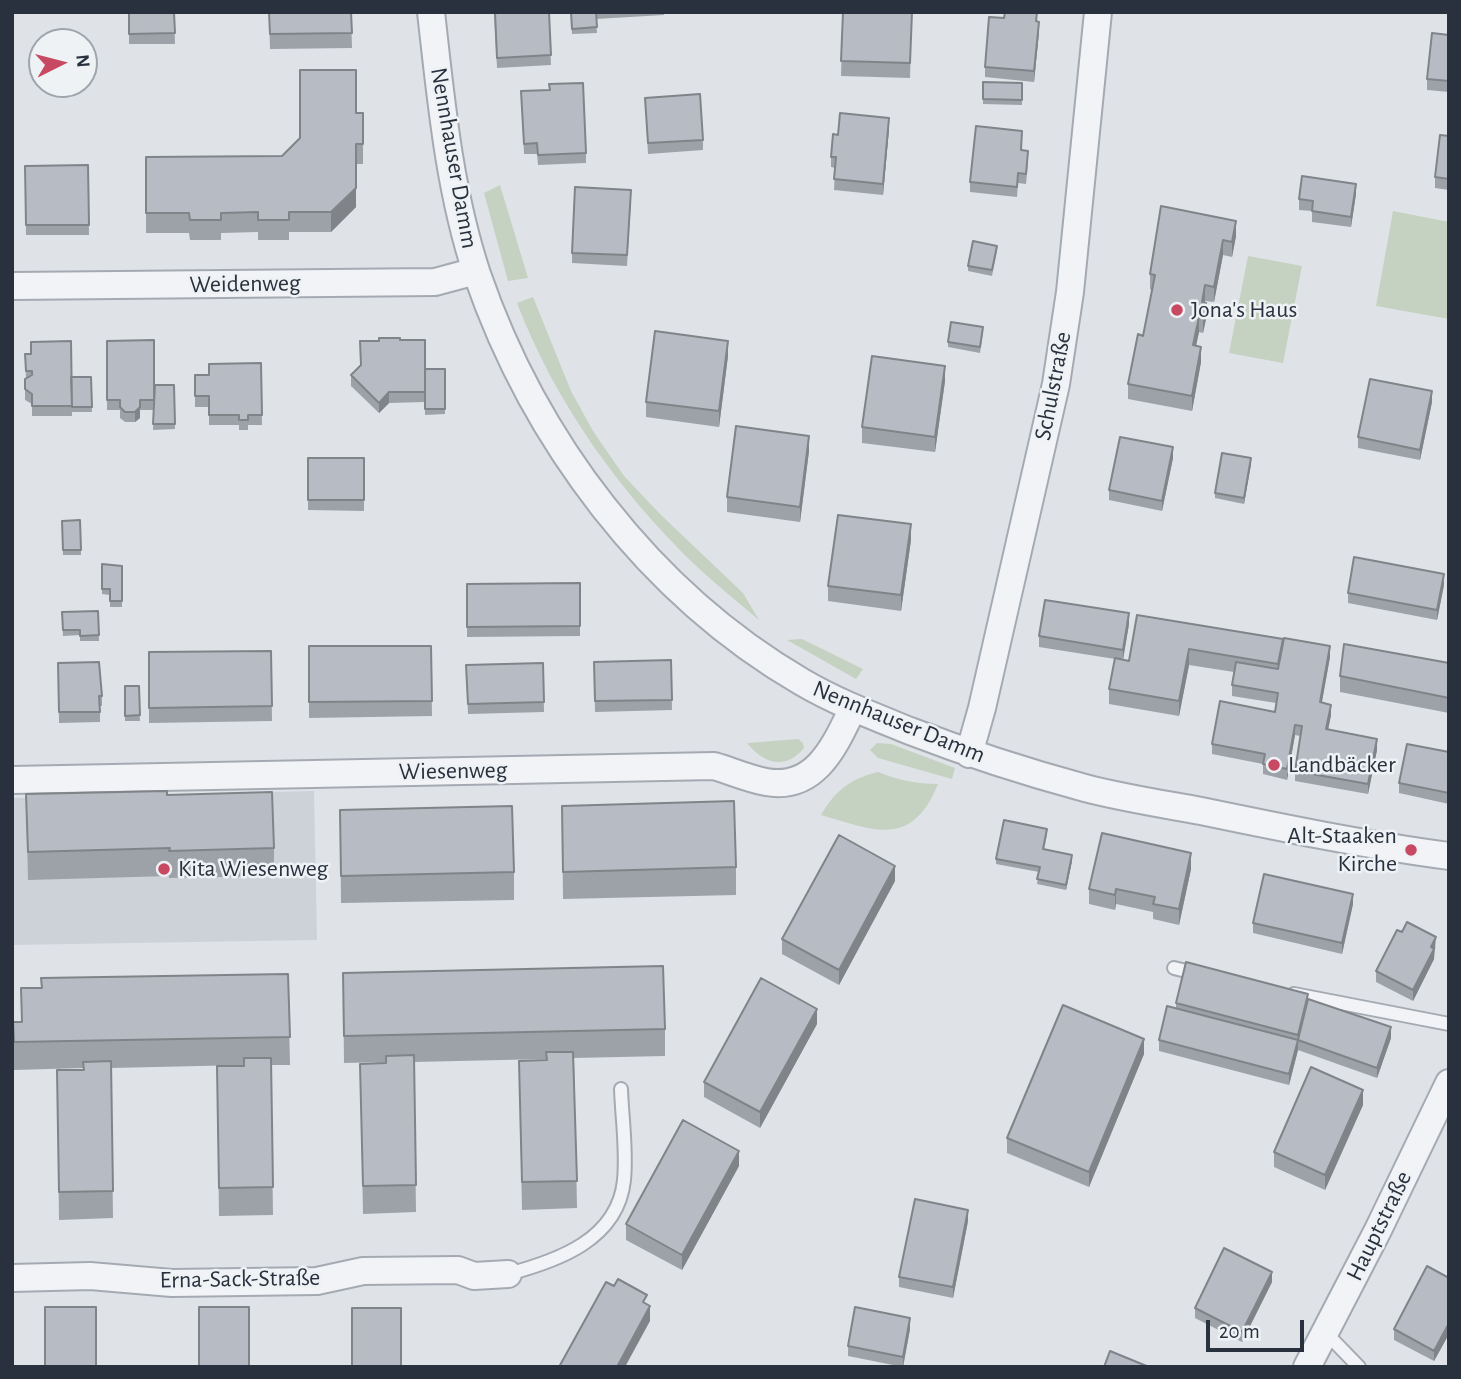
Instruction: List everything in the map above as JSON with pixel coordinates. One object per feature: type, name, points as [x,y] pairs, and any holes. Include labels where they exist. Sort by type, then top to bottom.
[{"type":"street","name":"Nennhauser Damm","points":[[431,12],[449,155],[461,216],[476,271],[514,366],[539,414],[566,457],[623,530],[660,570],[727,631],[802,682],[853,708],[969,754],[1088,788],[1285,829],[1449,856]]},
{"type":"street","name":"Schulstraße","points":[[969,754],[982,708],[1056,384],[1070,292],[1098,12]]},
{"type":"street","name":"Weidenweg","points":[[12,286],[435,282],[476,271]]},
{"type":"street","name":"Wiesenweg","points":[[12,780],[715,766],[765,782],[779,783],[815,771],[834,744],[853,708]]},
{"type":"street","name":"Hauptstraße","points":[[1307,1367],[1326,1334],[1449,1083]]},
{"type":"street","name":"Erna-Sack-Straße","points":[[12,1278],[90,1276],[172,1283],[317,1281],[363,1271],[458,1270],[474,1276],[508,1274]]},
{"type":"lane","points":[[1174,968],[1212,977]]},
{"type":"lane","points":[[1276,990],[1449,1024]]},
{"type":"lane","points":[[508,1274],[552,1262],[593,1239],[615,1210],[624,1181],[621,1089]]},
{"type":"lane","points":[[1326,1334],[1359,1367]]},
{"type":"shaded area","name":"Kita Wiesenweg","points":[[314,791],[317,940],[12,945],[12,798]]},
{"type":"green space","points":[[500,185],[528,278],[508,281],[484,193]]},
{"type":"green space","points":[[1393,211],[1449,222],[1449,319],[1376,306]]},
{"type":"green space","points":[[1248,256],[1302,266],[1283,363],[1229,353]]},
{"type":"green space","points":[[533,297],[571,391],[593,431],[624,476],[743,593],[759,620],[666,536],[591,443],[550,375],[517,303]]},
{"type":"green space","points":[[802,639],[863,669],[856,679],[787,640]]},
{"type":"green space","points":[[798,739],[804,748],[797,755],[782,762],[767,759],[747,743]]},
{"type":"green space","points":[[877,743],[891,744],[955,768],[952,779],[878,758],[870,750]]},
{"type":"green space","points":[[878,772],[907,781],[938,784],[928,804],[916,818],[904,826],[890,830],[858,826],[821,815],[845,787]]},
{"type":"building","points":[[129,12],[174,12],[175,33],[129,34]]},
{"type":"building","points":[[269,12],[351,12],[352,33],[270,34]]},
{"type":"building","points":[[495,12],[549,12],[551,55],[497,58]]},
{"type":"building","points":[[571,12],[596,12],[597,27],[572,29]]},
{"type":"building","points":[[843,12],[912,12],[910,63],[841,61]]},
{"type":"building","points":[[1005,12],[1037,12],[1036,21],[1039,22],[1034,71],[985,67],[989,17],[1004,18]]},
{"type":"building","points":[[1432,33],[1449,35],[1449,81],[1427,79]]},
{"type":"building","points":[[300,70],[356,70],[356,113],[363,113],[363,144],[356,144],[356,188],[331,212],[289,212],[289,220],[258,220],[258,212],[221,213],[221,220],[190,220],[189,213],[146,213],[146,157],[282,156],[300,138]]},
{"type":"building","points":[[983,82],[1022,83],[1022,100],[983,99]]},
{"type":"building","points":[[583,83],[586,153],[538,155],[537,143],[524,144],[521,91],[550,90],[549,84]]},
{"type":"building","points":[[700,94],[703,140],[648,143],[645,98]]},
{"type":"building","points":[[840,113],[889,118],[883,184],[834,179],[836,157],[831,157],[833,134],[838,135]]},
{"type":"building","points":[[976,126],[1022,131],[1021,150],[1028,151],[1026,174],[1018,173],[1017,187],[970,182]]},
{"type":"building","points":[[1440,135],[1449,136],[1449,179],[1435,177]]},
{"type":"building","points":[[88,165],[89,225],[26,225],[25,166]]},
{"type":"building","points":[[1302,176],[1356,184],[1351,217],[1312,211],[1313,201],[1299,199]]},
{"type":"building","points":[[575,187],[631,190],[627,255],[572,253]]},
{"type":"building","name":"Jona's Haus","points":[[1161,206],[1236,221],[1232,242],[1223,240],[1214,287],[1205,285],[1203,318],[1199,317],[1193,345],[1201,347],[1192,396],[1128,384],[1138,334],[1143,336],[1155,275],[1150,274]]},
{"type":"building","points":[[973,241],[997,246],[992,270],[968,266]]},
{"type":"building","points":[[951,322],[983,327],[980,347],[948,342]]},
{"type":"building","points":[[655,331],[728,341],[719,411],[646,402]]},
{"type":"building","points":[[379,338],[425,340],[425,392],[389,392],[379,403],[351,375],[361,365],[360,341],[379,341]]},
{"type":"building","points":[[154,340],[154,400],[140,400],[140,407],[135,412],[125,412],[120,407],[120,400],[107,400],[107,341]]},
{"type":"building","points":[[71,341],[72,406],[32,406],[32,394],[25,389],[25,379],[32,375],[32,371],[26,371],[25,354],[31,354],[31,342]]},
{"type":"building","points":[[872,356],[945,366],[935,437],[862,427]]},
{"type":"building","points":[[261,363],[262,415],[248,415],[248,420],[239,420],[239,415],[209,415],[209,396],[195,396],[195,375],[209,375],[209,364]]},
{"type":"building","points":[[425,369],[445,369],[445,409],[425,409]]},
{"type":"building","points":[[71,377],[91,377],[92,407],[72,407]]},
{"type":"building","points":[[1370,379],[1432,391],[1420,450],[1358,437]]},
{"type":"building","points":[[155,385],[174,385],[175,424],[153,424]]},
{"type":"building","points":[[736,426],[809,436],[800,507],[727,497]]},
{"type":"building","points":[[1120,437],[1173,447],[1162,501],[1109,490]]},
{"type":"building","points":[[1222,453],[1251,458],[1244,498],[1215,493]]},
{"type":"building","points":[[308,458],[364,458],[364,500],[308,500]]},
{"type":"building","points":[[838,515],[911,524],[901,595],[828,586]]},
{"type":"building","points":[[80,520],[81,550],[63,550],[62,521]]},
{"type":"building","points":[[1354,557],[1444,574],[1437,610],[1348,593]]},
{"type":"building","points":[[102,564],[122,566],[122,601],[110,601],[110,589],[102,589]]},
{"type":"building","points":[[580,583],[580,626],[467,627],[467,584]]},
{"type":"building","points":[[1045,600],[1129,613],[1123,650],[1039,636]]},
{"type":"building","points":[[98,611],[99,635],[80,636],[80,630],[63,630],[62,612]]},
{"type":"building","points":[[1137,615],[1283,639],[1278,664],[1189,649],[1179,701],[1109,689],[1115,658],[1129,661]]},
{"type":"building","points":[[1284,638],[1330,646],[1320,702],[1331,705],[1326,729],[1377,739],[1368,784],[1295,771],[1302,726],[1295,725],[1287,769],[1263,764],[1265,754],[1212,744],[1220,701],[1275,712],[1278,693],[1232,685],[1236,662],[1278,669]]},
{"type":"building","points":[[1344,644],[1449,663],[1449,698],[1340,676]]},
{"type":"building","points":[[309,646],[431,646],[432,701],[309,702]]},
{"type":"building","points":[[271,651],[272,706],[149,708],[149,652]]},
{"type":"building","points":[[671,660],[672,700],[595,701],[594,662]]},
{"type":"building","points":[[99,662],[102,696],[99,696],[100,712],[59,712],[58,663]]},
{"type":"building","points":[[543,663],[544,702],[468,704],[466,665]]},
{"type":"building","points":[[125,686],[139,686],[140,715],[125,716]]},
{"type":"building","points":[[1407,744],[1449,752],[1449,793],[1399,783]]},
{"type":"building","points":[[167,791],[167,795],[272,792],[274,848],[28,852],[26,794]]},
{"type":"building","points":[[734,801],[736,867],[563,872],[562,806]]},
{"type":"building","points":[[512,806],[514,872],[341,876],[340,810]]},
{"type":"building","points":[[1004,820],[1047,829],[1043,849],[1072,855],[1066,885],[1037,879],[1040,867],[996,859]]},
{"type":"building","points":[[1102,833],[1191,853],[1179,909],[1153,904],[1155,897],[1116,889],[1115,895],[1089,889]]},
{"type":"building","points":[[839,835],[895,866],[839,970],[782,939]]},
{"type":"building","points":[[1264,874],[1353,894],[1342,943],[1253,923]]},
{"type":"building","points":[[1407,922],[1436,937],[1431,947],[1434,949],[1413,990],[1376,971],[1397,930],[1402,932]]},
{"type":"building","points":[[1186,962],[1308,994],[1298,1035],[1176,1003]]},
{"type":"building","points":[[663,966],[665,1029],[344,1036],[343,973]]},
{"type":"building","points":[[288,974],[290,1037],[14,1042],[13,1022],[22,1022],[21,988],[42,988],[41,978]]},
{"type":"building","points":[[761,978],[817,1009],[760,1112],[704,1082]]},
{"type":"building","points":[[1308,999],[1391,1027],[1377,1068],[1298,1040]]},
{"type":"building","points":[[1063,1005],[1144,1039],[1089,1172],[1007,1138]]},
{"type":"building","points":[[1167,1006],[1298,1040],[1289,1074],[1159,1040]]},
{"type":"building","points":[[546,1052],[573,1052],[577,1181],[522,1182],[519,1061],[547,1060]]},
{"type":"building","points":[[414,1055],[416,1185],[363,1186],[360,1064],[386,1063],[386,1056]]},
{"type":"building","points":[[244,1058],[271,1058],[273,1187],[219,1188],[217,1066],[244,1066]]},
{"type":"building","points":[[111,1061],[113,1191],[59,1192],[57,1070],[84,1070],[83,1062]]},
{"type":"building","points":[[1311,1067],[1363,1090],[1325,1175],[1274,1152]]},
{"type":"building","points":[[683,1120],[739,1151],[682,1255],[626,1224]]},
{"type":"building","points":[[915,1199],[968,1210],[953,1287],[899,1277]]},
{"type":"building","points":[[1224,1248],[1272,1272],[1242,1332],[1195,1308]]},
{"type":"building","points":[[1427,1266],[1449,1278],[1449,1323],[1434,1351],[1394,1329]]},
{"type":"building","points":[[618,1279],[647,1295],[643,1302],[650,1306],[617,1367],[559,1367],[606,1282],[614,1286]]},
{"type":"building","points":[[45,1307],[96,1307],[96,1367],[45,1367]]},
{"type":"building","points":[[199,1307],[249,1307],[249,1367],[199,1367]]},
{"type":"building","points":[[855,1307],[910,1318],[903,1357],[848,1346]]},
{"type":"building","points":[[352,1308],[401,1308],[401,1367],[352,1367]]},
{"type":"building","points":[[1110,1351],[1149,1367],[1104,1367]]},
{"type":"place","name":"Jona's Haus","points":[[1177,310]]},
{"type":"place","name":"Landbäcker","points":[[1274,765]]},
{"type":"place","name":"Alt-Staaken Kirche","points":[[1411,850]]},
{"type":"place","name":"Kita Wiesenweg","points":[[164,869]]}]
